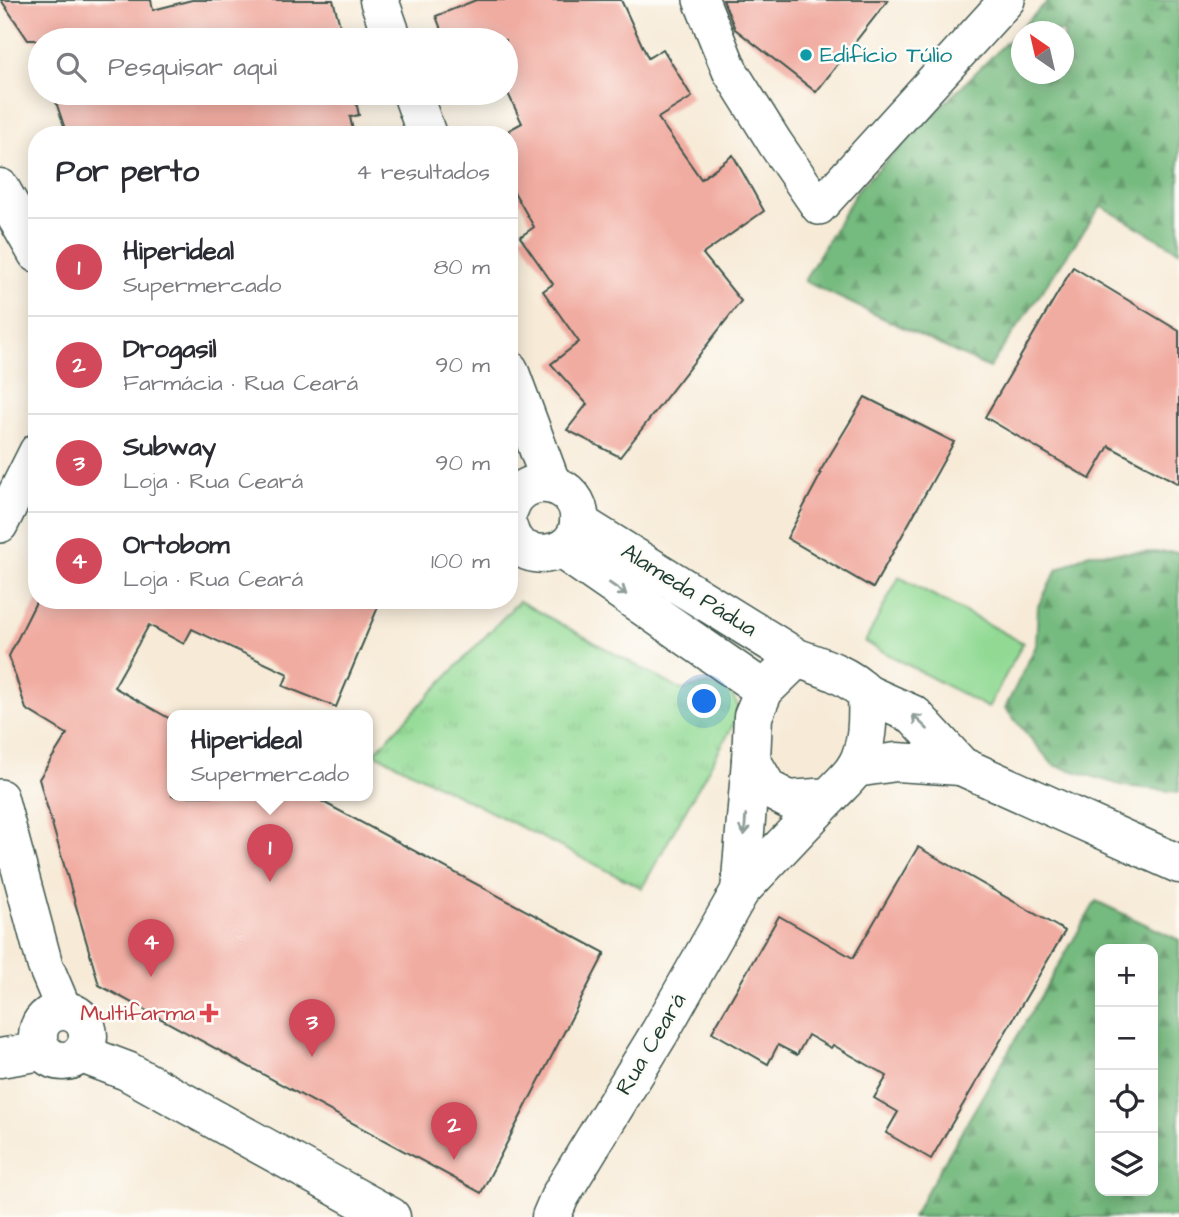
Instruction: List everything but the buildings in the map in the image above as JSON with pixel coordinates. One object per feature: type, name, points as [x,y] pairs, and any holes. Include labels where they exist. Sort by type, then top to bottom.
[{"type":"street","points":[[379,0],[389,28]]},
{"type":"street","points":[[701,0],[730,72],[818,207],[1007,0]]},
{"type":"street","points":[[416,105],[423,126]]},
{"type":"street","points":[[0,188],[28,237]]},
{"type":"street","points":[[518,394],[551,483]]},
{"type":"street","points":[[0,525],[28,469]]},
{"type":"street","points":[[518,494],[530,485],[551,483],[567,491],[577,506],[570,537],[544,555],[525,550],[518,544]]},
{"type":"street","name":"Alameda Pádua","points":[[570,537],[797,658]]},
{"type":"street","name":"Alameda Pádua","points":[[570,537],[764,690]]},
{"type":"street","points":[[867,694],[868,713],[864,743],[855,768],[829,797],[789,800],[768,789],[751,760],[753,716],[764,690],[797,658],[827,668],[858,685],[867,694],[914,715],[961,766]]},
{"type":"street","name":"Rua Ceará","points":[[740,891],[751,760]]},
{"type":"street","points":[[855,768],[896,762],[961,766],[1179,864]]},
{"type":"street","points":[[0,797],[45,965],[48,1028],[54,1060],[69,1061],[85,1047],[391,1217]]},
{"type":"street","name":"Rua Ceará","points":[[551,1210],[660,1031],[740,891],[829,797]]},
{"type":"street","points":[[0,1057],[48,1028]]},
{"type":"green space","points":[[1049,0],[1179,0],[1179,251],[1101,206],[989,368],[804,281],[858,189],[1011,38],[1011,84],[1074,84],[1074,21],[1028,21]]},
{"type":"green space","points":[[1179,552],[1179,792],[1124,786],[1053,765],[1005,708],[1036,646],[1038,606],[1057,570],[1089,553]]},
{"type":"green space","points":[[899,577],[1023,643],[988,708],[865,642]]},
{"type":"green space","points":[[518,602],[681,690],[707,684],[729,690],[741,711],[642,888],[374,753],[511,609],[518,609]]},
{"type":"green space","points":[[1096,901],[1179,940],[1179,1217],[912,1217]]},
{"type":"place","name":"Edifício Túlio","points":[[806,55]]},
{"type":"place","name":"Hiperideal","points":[[270,882]]},
{"type":"place","name":"Ortobom","points":[[151,977]]},
{"type":"place","name":"Multifarma","points":[[209,1013]]},
{"type":"place","name":"Subway","points":[[312,1057]]},
{"type":"place","name":"Drogasil","points":[[454,1160]]}]
